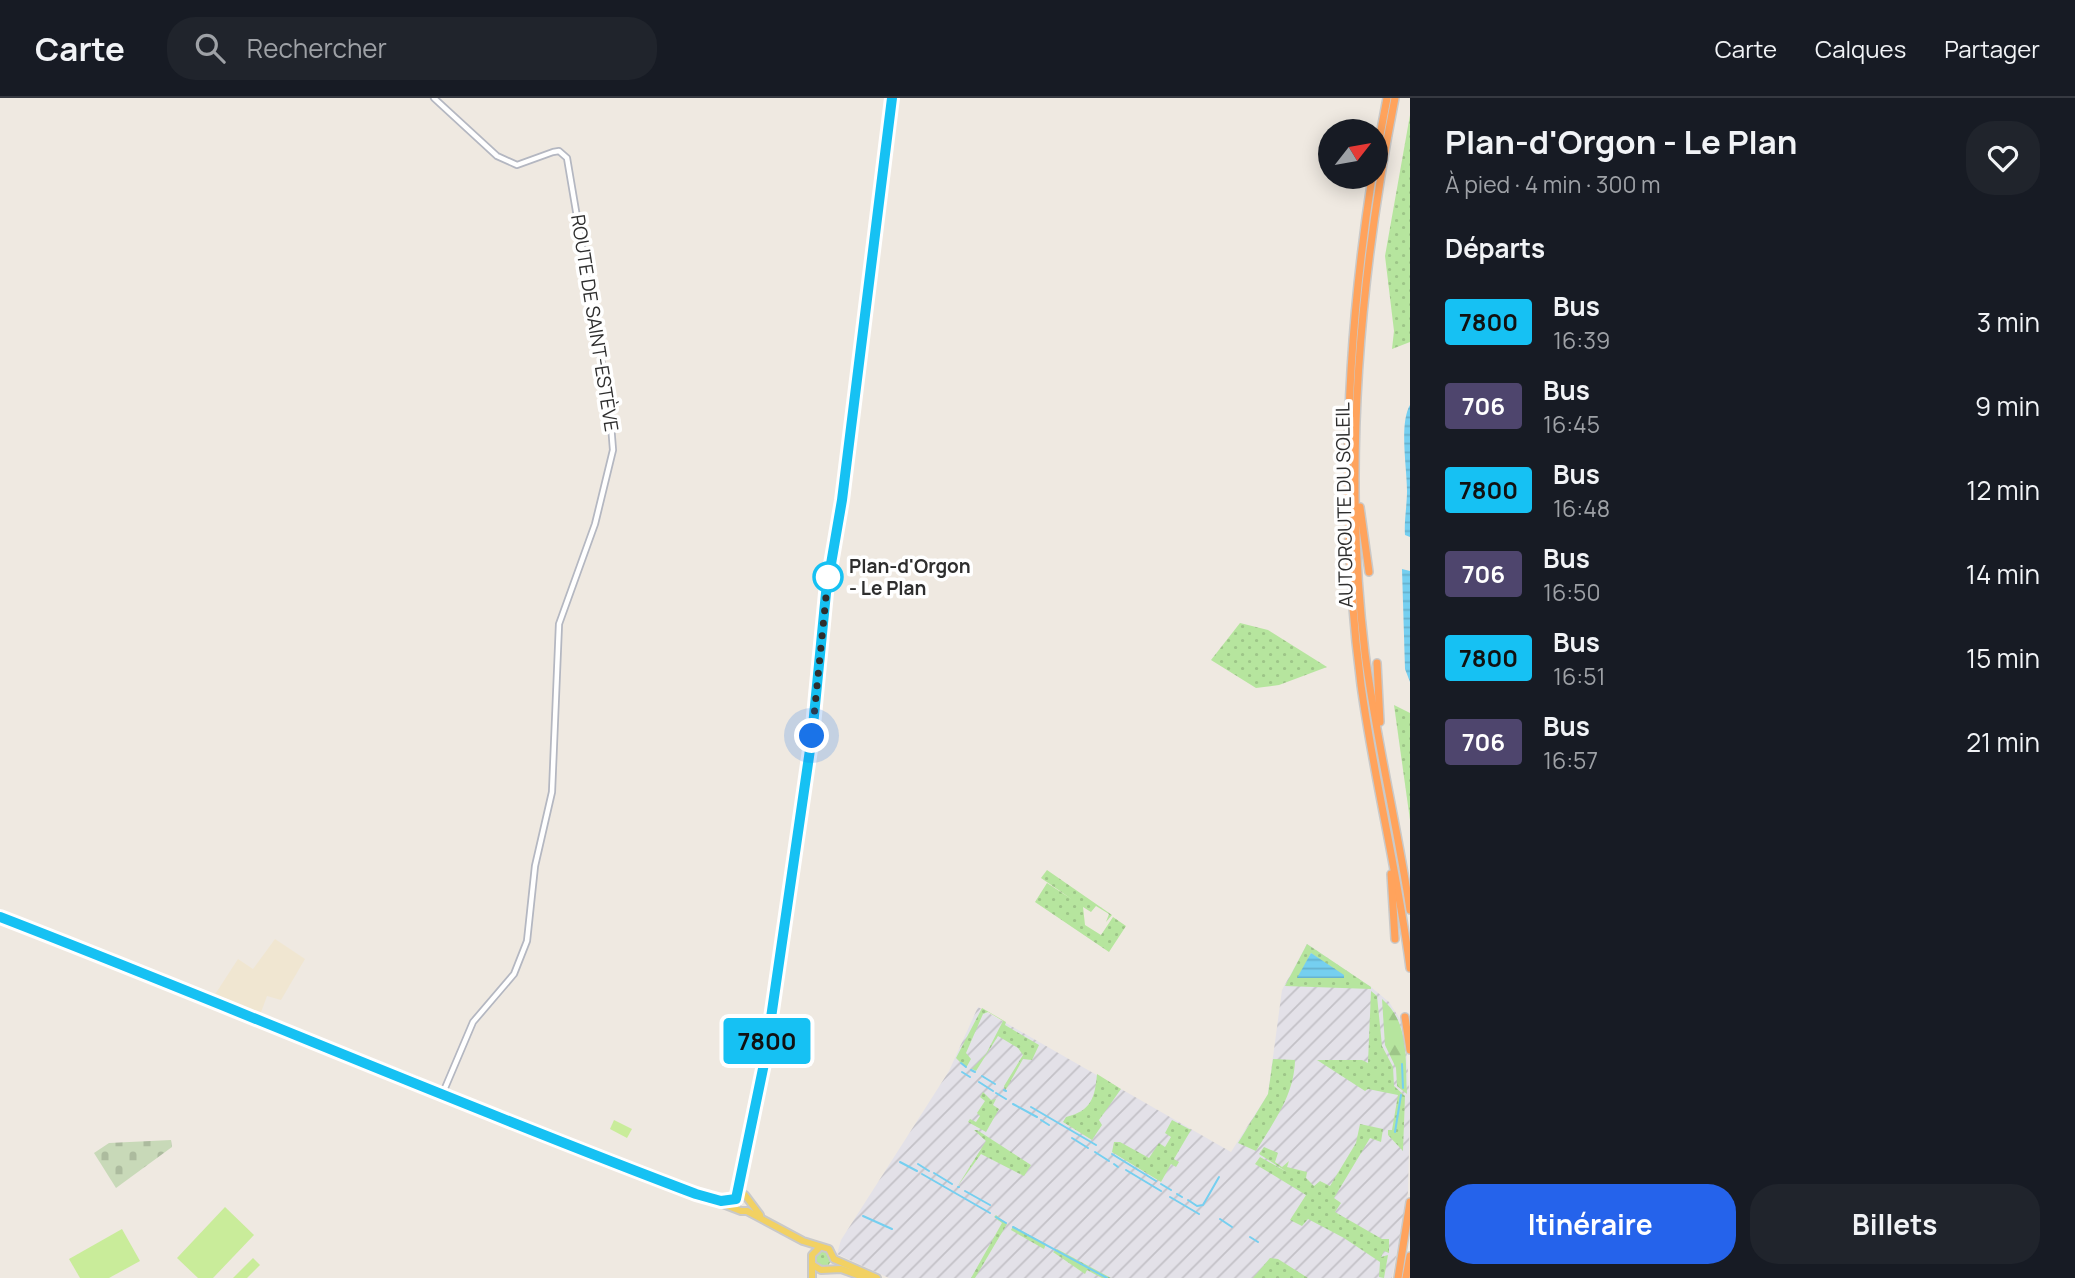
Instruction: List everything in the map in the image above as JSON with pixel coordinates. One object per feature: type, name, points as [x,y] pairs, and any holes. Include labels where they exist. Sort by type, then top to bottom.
[{"type":"highway","points":[[1383,119],[1387,98]]},
{"type":"highway","name":"AUTOROUTE DU SOLEIL","points":[[1395,98],[1366,276],[1358,390],[1356,470],[1362,620],[1380,744],[1410,910]]},
{"type":"highway","name":"AUTOROUTE DU SOLEIL","points":[[1371,189],[1353,336],[1348,505],[1354,621],[1362,687],[1410,968]]},
{"type":"highway","points":[[1356,470],[1368,572]]},
{"type":"highway","points":[[1377,663],[1380,744]]},
{"type":"highway","points":[[1386,824],[1395,939]]},
{"type":"highway","points":[[1405,1017],[1410,1050]]},
{"type":"highway","points":[[1398,1278],[1410,1202]]},
{"type":"highway","points":[[1406,1278],[1410,1256]]},
{"type":"main road","points":[[0,917],[442,1095],[737,1208],[749,1207]]},
{"type":"main road","points":[[721,1201],[747,1196],[749,1207],[763,1219],[803,1241],[831,1251],[834,1259],[877,1278]]},
{"type":"main road","points":[[737,1198],[737,1208]]},
{"type":"main road","points":[[803,1241],[813,1253],[814,1278],[826,1270],[834,1259]]},
{"type":"main road","points":[[813,1253],[819,1248]]},
{"type":"main road","points":[[813,1265],[826,1270],[848,1271],[866,1278]]},
{"type":"street","name":"ROUTE DE SAINT-ESTÈVE","points":[[434,98],[497,156],[517,165],[559,151],[567,158],[611,419],[613,450],[595,524],[559,624],[552,792],[535,866],[527,941],[514,974],[473,1022],[442,1095]]},
{"type":"street","points":[[737,1198],[765,1059],[812,736],[826,593],[842,500],[892,98]]},
{"type":"street","points":[[742,1177],[747,1196]]},
{"type":"shaded area","points":[[275,939],[305,959],[281,1000],[267,996],[260,1015],[214,996],[238,959],[253,969]]},
{"type":"shaded area","points":[[1307,944],[1389,1002],[1405,1027],[1410,1103],[1408,1192],[1392,1278],[889,1278],[837,1254],[841,1240],[949,1071],[978,1007],[1231,1152],[1268,1094],[1282,990]]},
{"type":"green space","points":[[1410,115],[1410,342],[1392,349],[1394,331],[1385,256]]},
{"type":"green space","points":[[1240,623],[1268,630],[1327,667],[1279,685],[1256,688],[1211,660]]},
{"type":"green space","points":[[1394,705],[1410,713],[1410,820]]},
{"type":"green space","points":[[1047,870],[1112,915],[1106,922],[1109,914],[1096,906],[1091,912],[1083,907],[1085,925],[1101,935],[1113,917],[1126,926],[1109,952],[1035,902],[1047,883],[1073,900],[1041,878]]},
{"type":"green space","points":[[1307,944],[1371,989],[1285,986]],"holes":[[[1311,953],[1344,978],[1298,978]]]},
{"type":"green space","points":[[1371,991],[1377,996],[1382,1046],[1393,1067],[1394,1086],[1405,1096],[1403,1151],[1388,1135],[1388,1130],[1392,1130],[1398,1095],[1368,1089],[1365,1091],[1317,1060],[1362,1060],[1368,1063]]},
{"type":"green space","points":[[1382,999],[1391,1009],[1402,1030],[1407,1094],[1397,1086],[1396,1068],[1385,1045]]},
{"type":"green space","points":[[982,1008],[1006,1022],[1005,1025],[1039,1045],[1032,1060],[1023,1059],[1005,1091],[1004,1086],[1023,1055],[1018,1048],[998,1036],[976,1071],[972,1069],[986,1054],[1003,1021],[988,1012],[983,1014],[966,1053],[971,1059],[966,1068],[956,1058]]},
{"type":"green space","points":[[1273,1059],[1295,1060],[1294,1073],[1282,1108],[1256,1151],[1238,1143],[1268,1094]]},
{"type":"green space","points":[[1097,1074],[1121,1089],[1099,1120],[1102,1125],[1092,1140],[1063,1122],[1066,1117],[1081,1111],[1090,1102]]},
{"type":"green space","points":[[983,1092],[991,1100],[996,1099],[993,1105],[999,1109],[986,1132],[968,1122],[970,1119],[976,1122],[980,1116],[977,1113],[985,1101],[980,1097]]},
{"type":"green space","points":[[614,1120],[632,1129],[627,1138],[610,1129]]},
{"type":"green space","points":[[1172,1120],[1191,1130],[1174,1159],[1179,1162],[1176,1167],[1171,1164],[1161,1182],[1112,1152],[1114,1142],[1120,1142],[1149,1158],[1159,1143],[1165,1147],[1171,1137],[1165,1133]]},
{"type":"green space","points":[[1360,1124],[1383,1129],[1381,1142],[1370,1138],[1334,1198],[1341,1203],[1335,1212],[1382,1239],[1389,1239],[1389,1253],[1384,1251],[1381,1257],[1388,1255],[1384,1278],[1379,1277],[1380,1262],[1344,1238],[1308,1219],[1302,1226],[1290,1220],[1306,1195],[1255,1164],[1260,1157],[1287,1172],[1259,1154],[1264,1147],[1278,1153],[1275,1162],[1282,1167],[1289,1161],[1287,1167],[1307,1172],[1306,1178],[1314,1186],[1320,1181],[1330,1186],[1356,1143]]},
{"type":"green space","points":[[974,1130],[1031,1165],[1024,1176],[981,1154],[957,1187],[986,1141]]},
{"type":"green space","points":[[171,1140],[172,1147],[116,1188],[94,1153],[109,1143]]},
{"type":"green space","points":[[225,1207],[254,1235],[213,1278],[198,1278],[177,1258]]},
{"type":"green space","points":[[996,1215],[1007,1224],[975,1278],[971,1278],[1002,1223],[994,1217]]},
{"type":"green space","points":[[1013,1226],[1046,1244],[1044,1249],[1011,1230]]},
{"type":"green space","points":[[122,1229],[140,1261],[109,1278],[80,1278],[69,1259]]},
{"type":"green space","points":[[1057,1249],[1111,1278],[1102,1278],[1087,1270],[1085,1274],[1053,1252]]},
{"type":"green space","points":[[820,1251],[826,1251],[831,1259],[829,1265],[820,1267],[815,1262],[815,1256]]},
{"type":"green space","points":[[253,1258],[260,1265],[247,1278],[233,1278]]},
{"type":"green space","points":[[1270,1258],[1278,1259],[1308,1278],[1253,1278]]},
{"type":"water","points":[[1410,405],[1410,537],[1405,535],[1407,491],[1404,434]]},
{"type":"water","points":[[1402,569],[1410,571],[1410,682],[1405,669]]},
{"type":"water","points":[[1311,953],[1344,975],[1344,978],[1297,978]]},
{"type":"waterway","points":[[961,1063],[966,1067]]},
{"type":"waterway","points":[[1402,1064],[1403,1088]]},
{"type":"waterway","points":[[971,1070],[975,1072]]},
{"type":"waterway","points":[[962,1072],[970,1077]]},
{"type":"waterway","points":[[982,1076],[995,1084]]},
{"type":"waterway","points":[[979,1082],[993,1091]]},
{"type":"waterway","points":[[996,1093],[1006,1099]]},
{"type":"waterway","points":[[1395,1132],[1401,1095]]},
{"type":"waterway","points":[[1013,1104],[1037,1117]]},
{"type":"waterway","points":[[1031,1107],[1096,1145]]},
{"type":"waterway","points":[[1041,1120],[1049,1125]]},
{"type":"waterway","points":[[1072,1138],[1088,1148]]},
{"type":"waterway","points":[[1095,1152],[1109,1161]]},
{"type":"waterway","points":[[1112,1154],[1156,1181]]},
{"type":"waterway","points":[[900,1162],[917,1171]]},
{"type":"waterway","points":[[918,1164],[929,1171]]},
{"type":"waterway","points":[[1114,1164],[1118,1167]]},
{"type":"waterway","points":[[1126,1170],[1161,1191]]},
{"type":"waterway","points":[[934,1173],[952,1184]]},
{"type":"waterway","points":[[922,1174],[990,1213]]},
{"type":"waterway","points":[[1188,1200],[1197,1206],[1203,1205],[1219,1177]]},
{"type":"waterway","points":[[1161,1184],[1171,1190]]},
{"type":"waterway","points":[[965,1191],[990,1205]]},
{"type":"waterway","points":[[1177,1194],[1182,1197]]},
{"type":"waterway","points":[[1170,1197],[1199,1214]]},
{"type":"waterway","points":[[863,1216],[892,1229]]},
{"type":"waterway","points":[[996,1217],[1006,1223]]},
{"type":"waterway","points":[[1220,1219],[1232,1227]]},
{"type":"waterway","points":[[1013,1227],[1107,1278]]},
{"type":"waterway","points":[[1250,1237],[1258,1242]]},
{"type":"bus line","name":"7800","points":[[0,917],[416,1081],[465,1105],[541,1135],[696,1194],[721,1201],[736,1199],[765,1059],[789,902],[822,657],[826,593],[842,500],[892,98]]},
{"type":"place","name":"Plan-d'Orgon - Le Plan","points":[[828,577]]},
{"type":"route","points":[[812,736],[828,577]]}]
